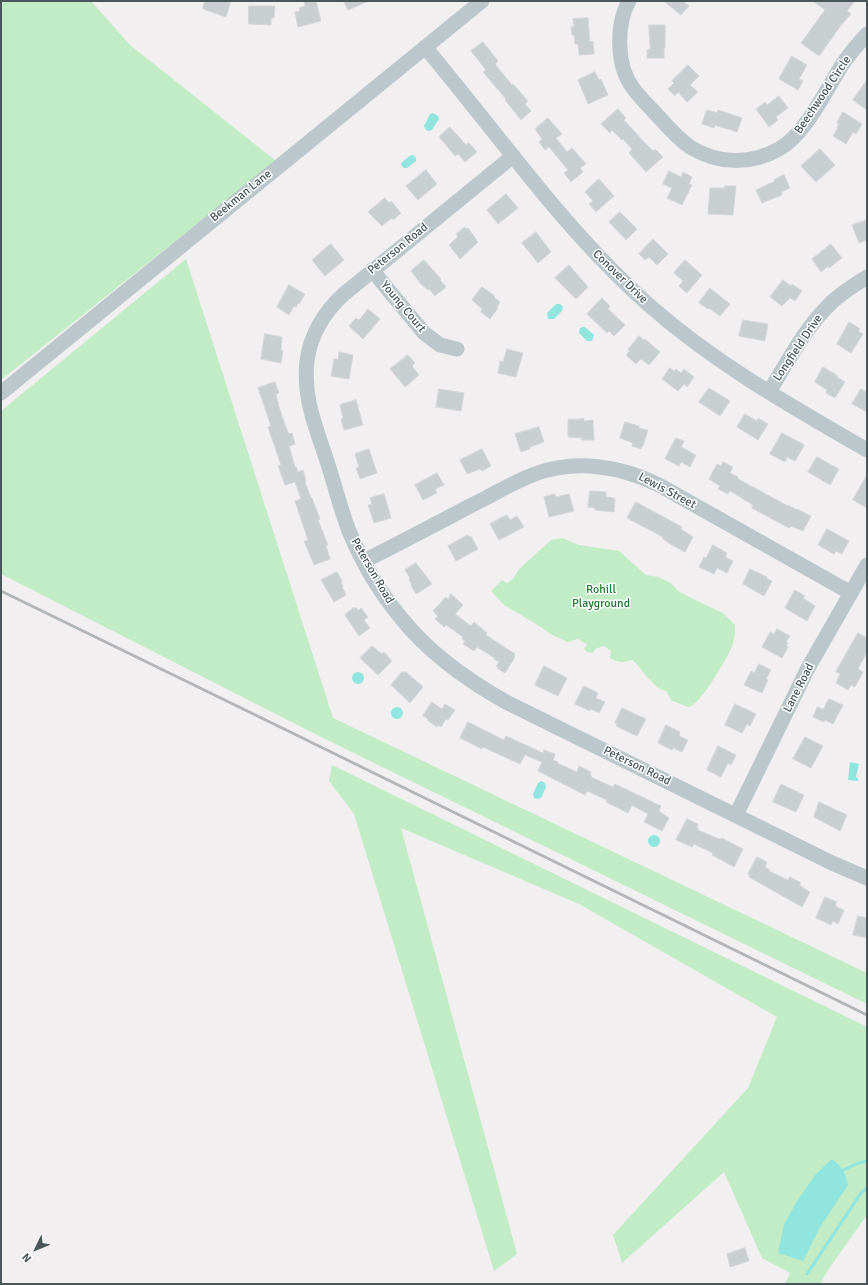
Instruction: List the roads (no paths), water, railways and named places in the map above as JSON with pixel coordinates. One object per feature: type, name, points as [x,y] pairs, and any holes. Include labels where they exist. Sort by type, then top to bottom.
[{"type":"street","name":"Beekman Lane","points":[[1,393],[482,1]]},
{"type":"street","name":"Beechwood Circle","points":[[629,1],[625,8],[620,26],[620,42],[621,57],[625,73],[632,87],[674,133],[689,146],[703,154],[720,159],[750,161],[779,149],[793,140],[844,63],[867,34]]},
{"type":"street","name":"Conover Drive","points":[[425,47],[584,241],[645,302],[701,347],[743,377],[867,450]]},
{"type":"street","name":"Peterson Road","points":[[513,156],[372,270],[332,305],[321,320],[313,338],[307,359],[307,395],[349,530],[364,561],[383,594],[402,620],[446,663],[468,679],[506,702],[832,863],[867,878]]},
{"type":"street","name":"Young Court","points":[[372,270],[424,333],[440,345],[457,349]]},
{"type":"street","name":"Longfield Drive","points":[[769,392],[797,345],[813,322],[828,306],[847,290],[867,277]]},
{"type":"street","name":"Lewis Street","points":[[364,561],[535,474],[569,466],[598,466],[622,470],[641,476],[653,482],[851,593]]},
{"type":"street","name":"Lane Road","points":[[736,815],[808,668],[867,565]]},
{"type":"water","points":[[433,113],[438,116],[439,119],[432,130],[429,131],[426,130],[424,126],[430,114]]},
{"type":"water","points":[[411,155],[416,158],[416,161],[407,168],[404,168],[401,165],[402,162]]},
{"type":"water","points":[[556,304],[560,304],[563,307],[562,311],[554,319],[548,319],[547,313]]},
{"type":"water","points":[[583,327],[594,335],[592,341],[587,341],[579,333],[580,328]]},
{"type":"water","points":[[356,672],[360,672],[364,678],[360,684],[356,684],[352,680],[352,676]]},
{"type":"water","points":[[395,707],[399,707],[403,713],[399,719],[395,719],[391,715],[391,711]]},
{"type":"water","points":[[850,762],[859,764],[856,777],[858,778],[858,781],[848,780]]},
{"type":"water","points":[[541,781],[545,783],[546,787],[541,798],[534,798],[533,794],[538,783]]},
{"type":"water","points":[[652,835],[656,835],[660,841],[656,847],[652,847],[648,843],[648,839]]},
{"type":"water","points":[[832,1159],[843,1170],[848,1185],[819,1229],[803,1261],[778,1253],[784,1224],[799,1198],[816,1174]]},
{"type":"waterway","points":[[843,1170],[867,1161]]},
{"type":"waterway","points":[[807,1274],[861,1193],[867,1188]]},
{"type":"railway","points":[[1,591],[867,1015]]},
{"type":"park label","name":"Rohill Playground","points":[[601,597]]}]
